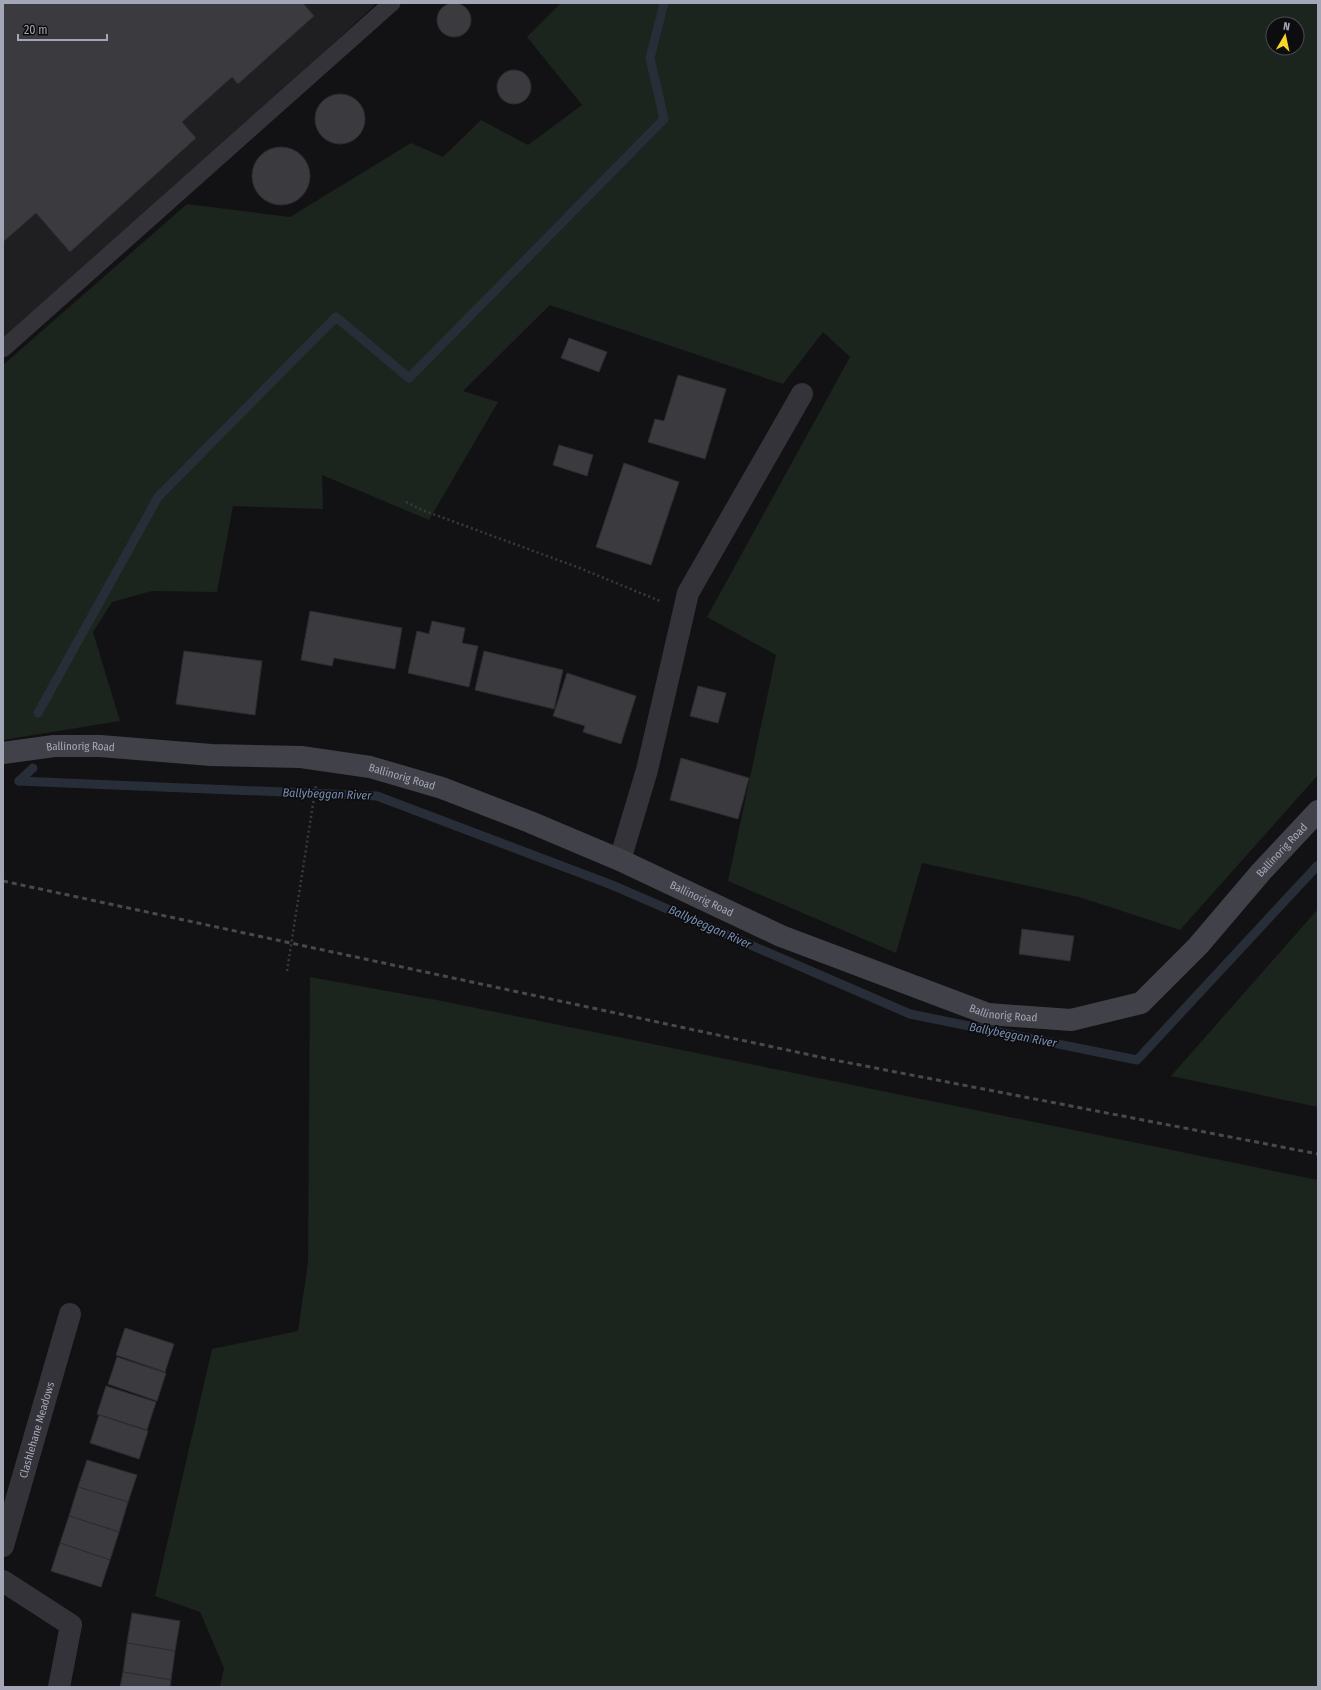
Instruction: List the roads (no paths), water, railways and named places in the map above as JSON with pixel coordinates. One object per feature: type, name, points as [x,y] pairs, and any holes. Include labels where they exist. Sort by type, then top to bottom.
[{"type":"street","points":[[620,860],[647,770],[688,593],[802,394]]},
{"type":"street","name":"Ballinorig Road","points":[[3,753],[54,746],[100,746],[211,755],[301,757],[370,767],[442,788],[530,822],[620,860],[781,936],[988,1014],[1071,1020],[1141,1003],[1198,946],[1261,872],[1318,810]]},
{"type":"street","name":"Clashlehane Meadows","points":[[3,1546],[70,1314]]},
{"type":"street","points":[[3,1582],[71,1625],[59,1687]]},
{"type":"lane","points":[[3,349],[392,3]]},
{"type":"waterway","points":[[38,713],[158,497],[336,317],[409,378],[664,119],[650,58],[664,3]]},
{"type":"waterway","points":[[19,781],[33,768]]},
{"type":"waterway","name":"Ballybeggan River","points":[[19,781],[377,796],[612,885],[910,1014],[1137,1060],[1318,865]]},
{"type":"railway","points":[[3,881],[829,1059],[1318,1154]]}]
